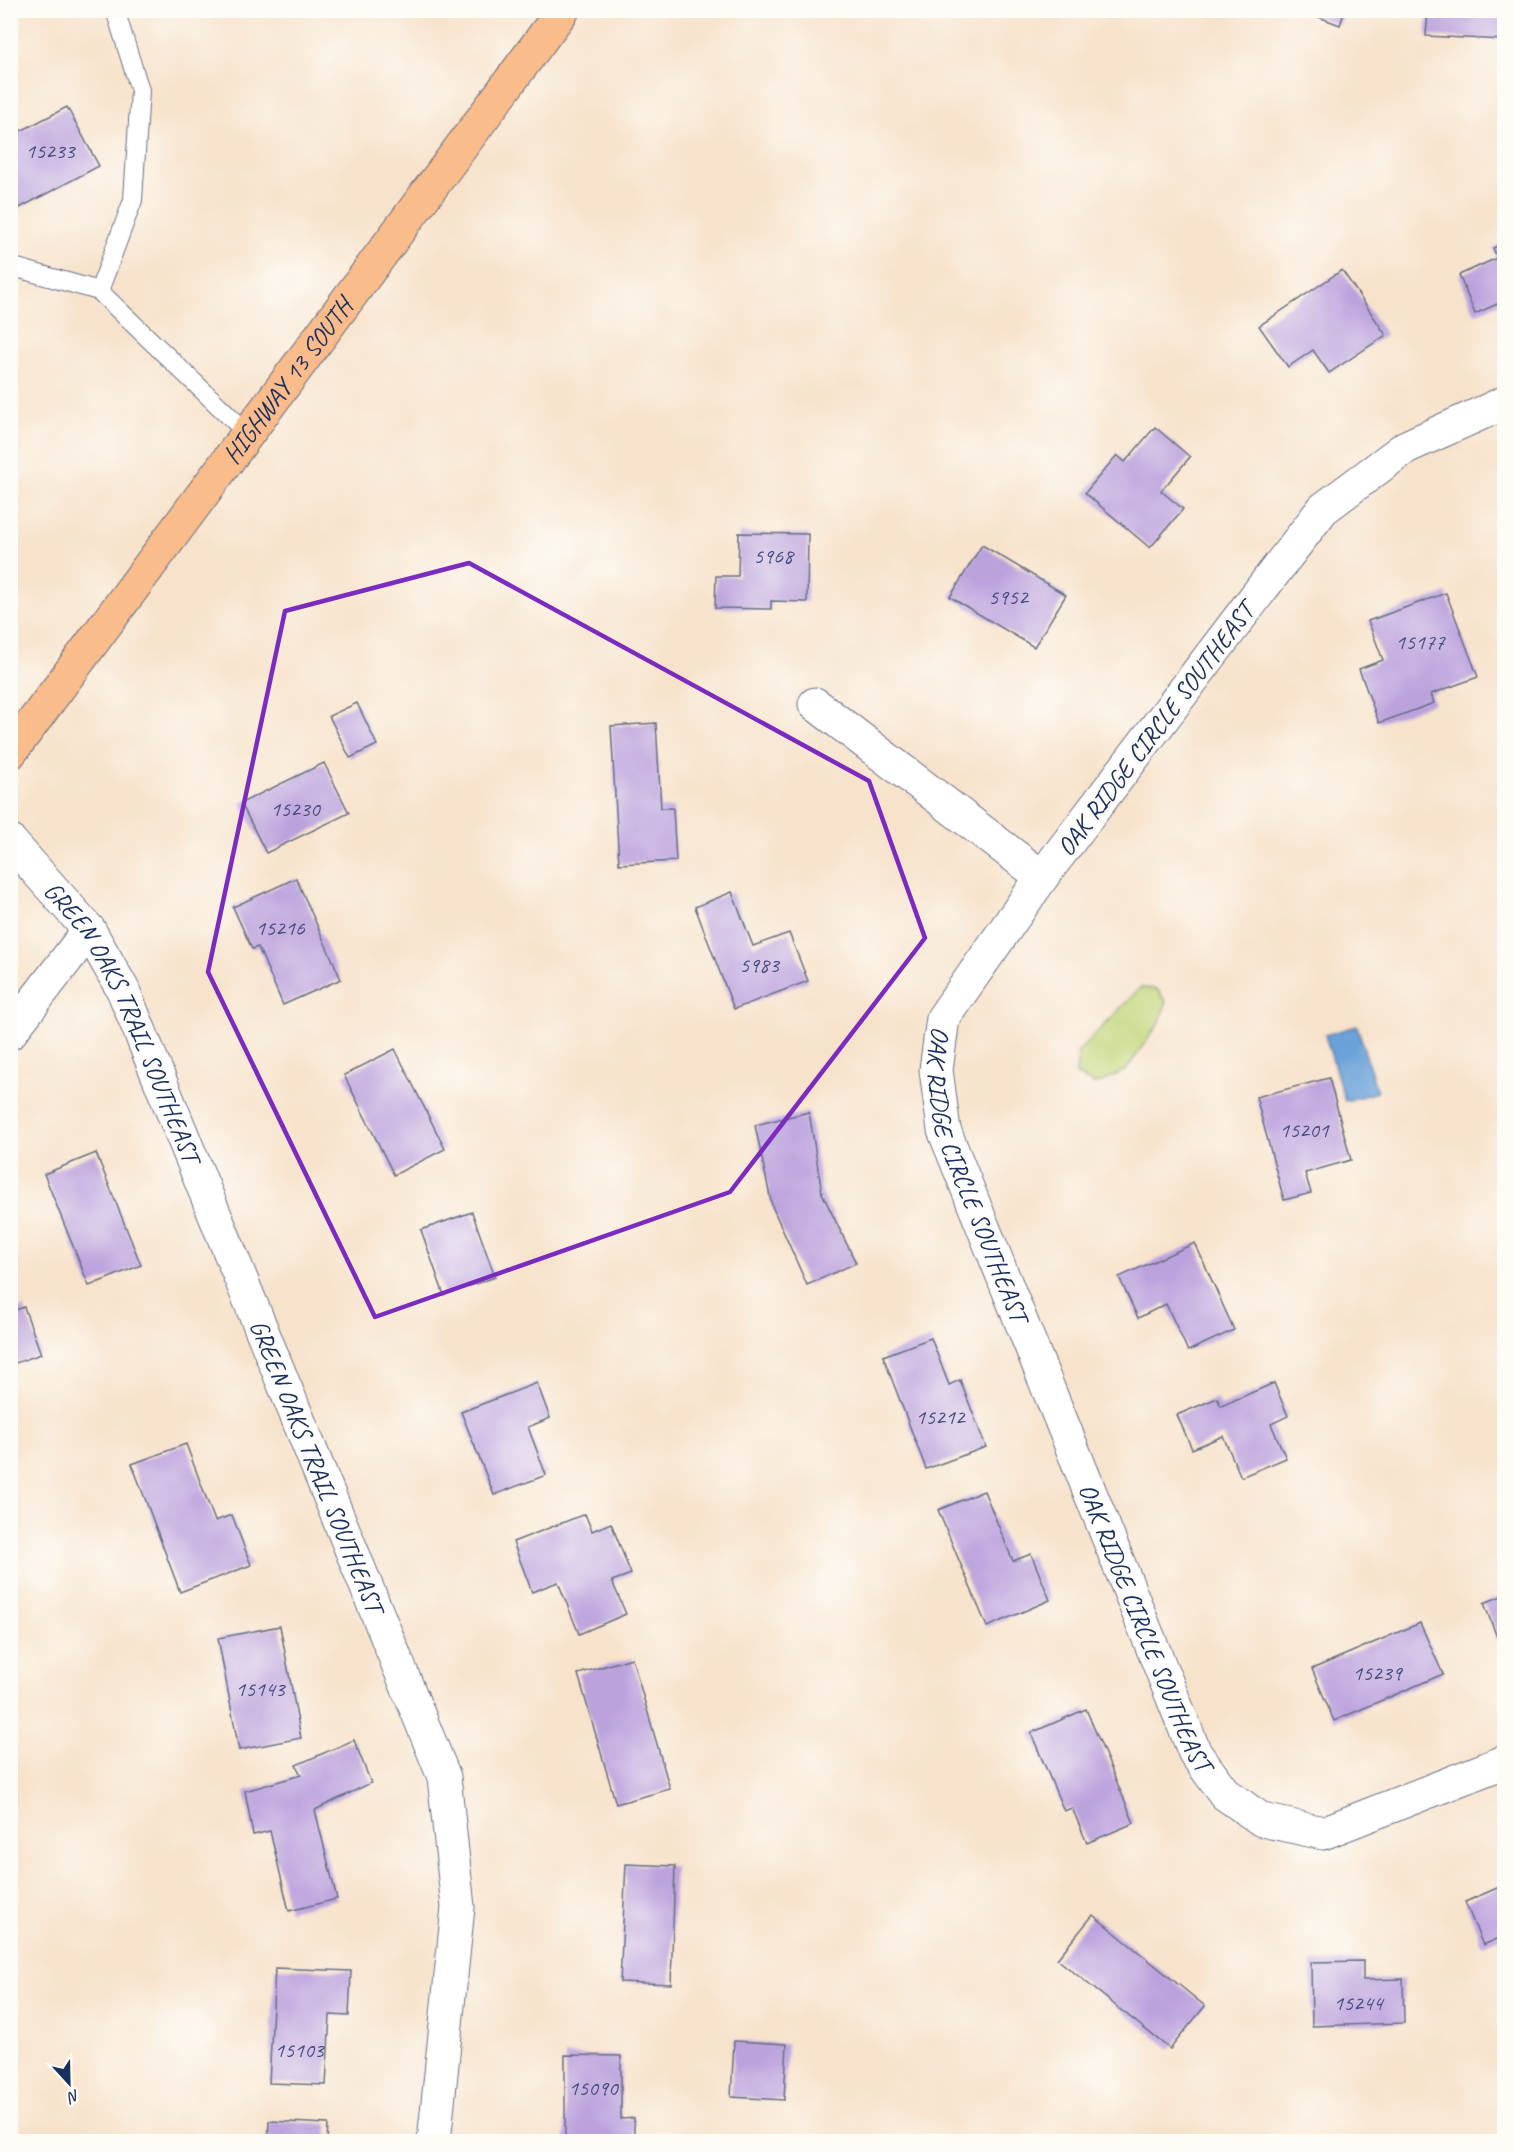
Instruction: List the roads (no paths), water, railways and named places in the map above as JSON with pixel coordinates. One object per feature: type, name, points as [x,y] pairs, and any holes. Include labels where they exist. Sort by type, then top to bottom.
[{"type":"main road","name":"HIGHWAY 13 SOUTH","points":[[10,753],[563,10]]},
{"type":"street","name":"OAK RIDGE CIRCLE SOUTHEAST","points":[[1504,403],[1406,447],[1323,509],[1042,877],[942,1017],[936,1070],[944,1130],[1195,1753],[1225,1794],[1262,1820],[1323,1833],[1504,1762]]},
{"type":"street","points":[[814,704],[1042,877]]},
{"type":"street","name":"GREEN OAKS TRAIL SOUTHEAST","points":[[10,841],[89,930],[123,990],[444,1777],[458,1907],[434,2142]]},
{"type":"street","points":[[10,1033],[89,930]]},
{"type":"lane","points":[[99,291],[133,200],[140,90],[115,10]]},
{"type":"lane","points":[[10,266],[99,291],[248,434]]},
{"type":"water","points":[[1357,1026],[1377,1092],[1345,1101],[1325,1035]]}]
